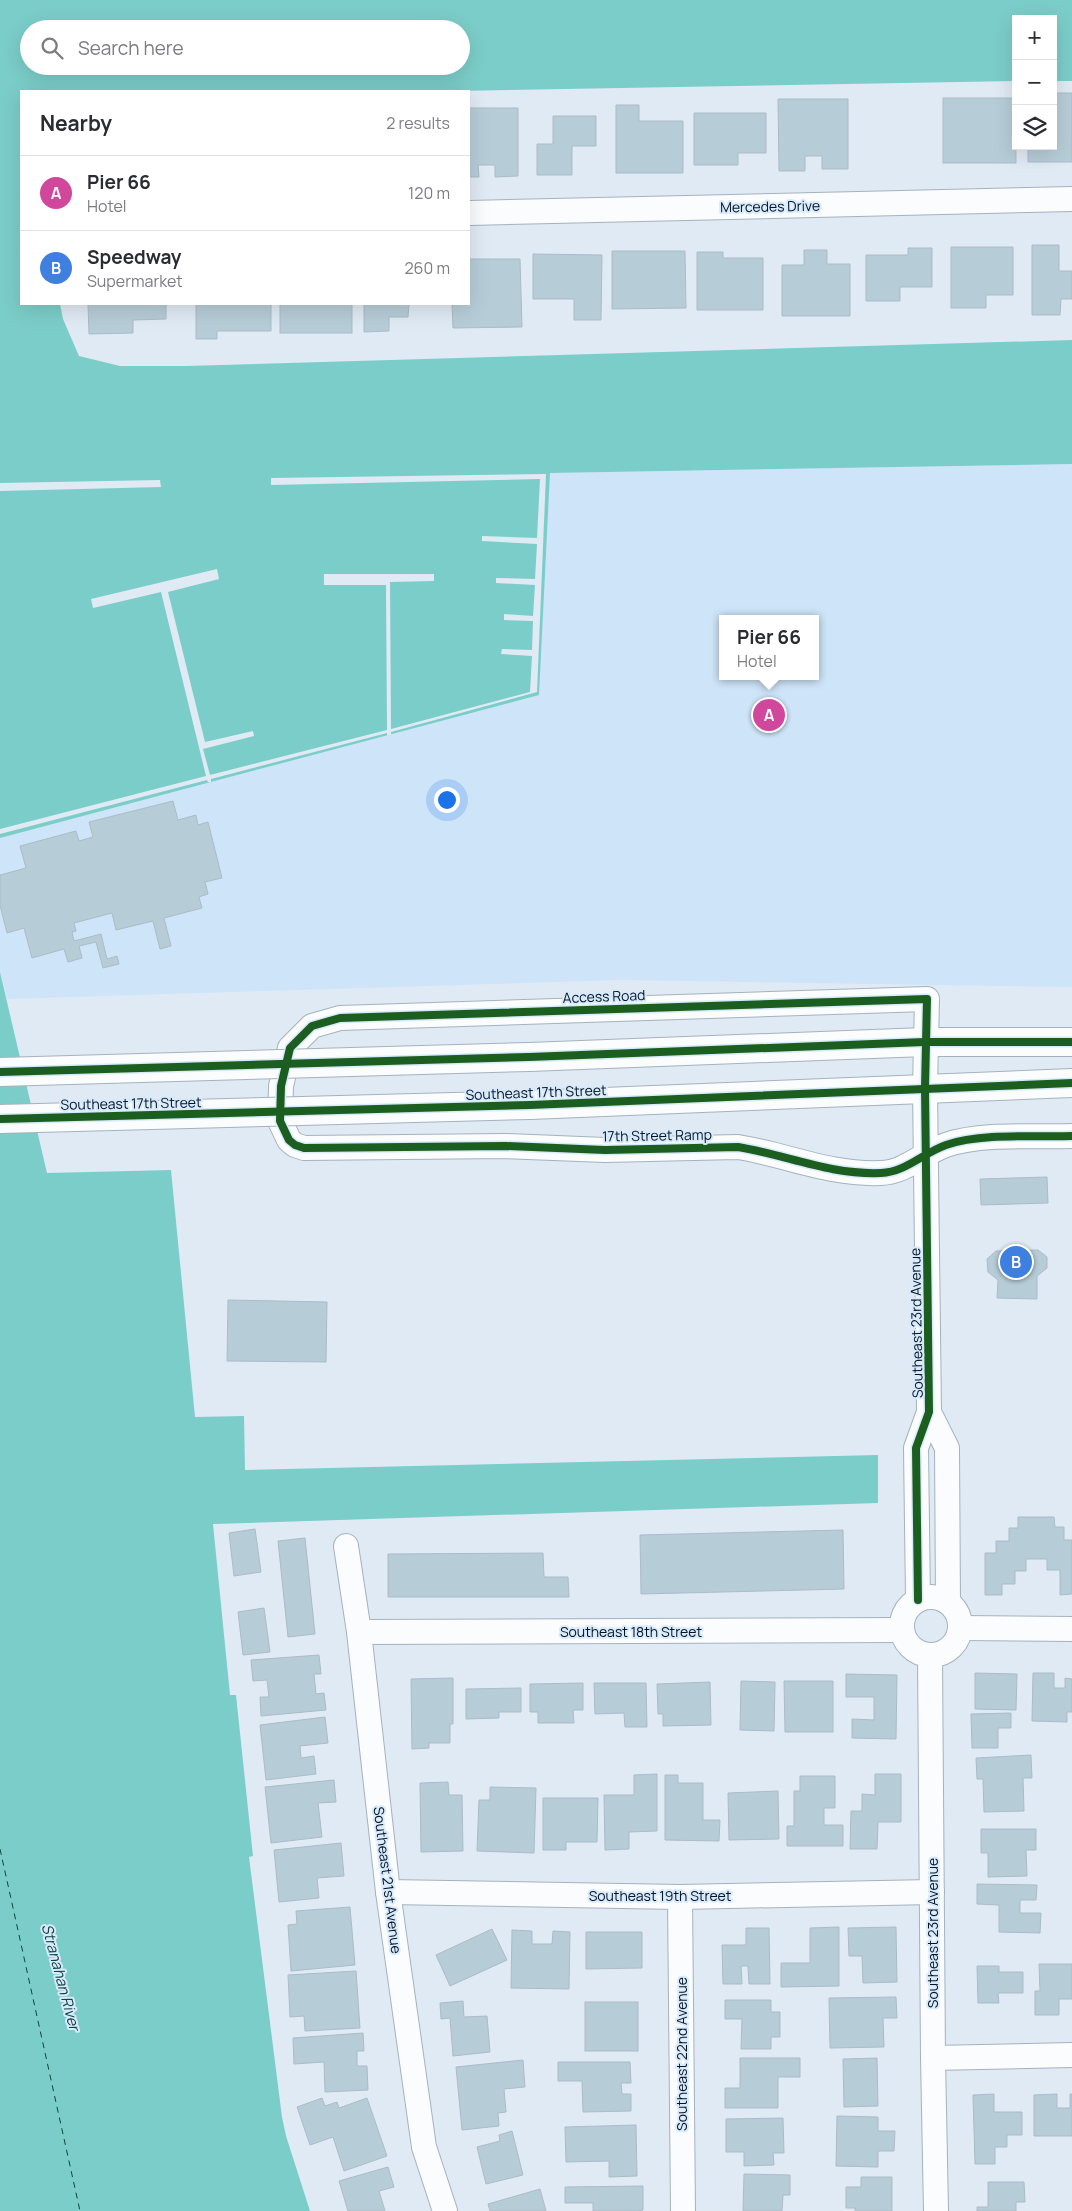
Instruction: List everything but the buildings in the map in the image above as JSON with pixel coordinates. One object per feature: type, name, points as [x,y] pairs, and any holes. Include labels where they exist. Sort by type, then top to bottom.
[{"type":"main road","points":[[0,1072],[529,1057],[925,1042],[1072,1042]]},
{"type":"main road","name":"Southeast 17th Street","points":[[0,1118],[530,1106],[1072,1083]]},
{"type":"street","name":"Mercedes Drive","points":[[470,213],[1072,199]]},
{"type":"street","name":"Access Road","points":[[281,1086],[290,1048],[312,1026],[340,1018],[927,999],[925,1042]]},
{"type":"street","name":"Southeast 23rd Avenue","points":[[918,1600],[916,1448],[929,1412],[925,1042]]},
{"type":"street","name":"17th Street Ramp","points":[[281,1086],[280,1120],[289,1140],[295,1145],[304,1148],[506,1146],[605,1150],[738,1147],[833,1170],[879,1173],[894,1172],[927,1153],[968,1139],[1072,1136]]},
{"type":"street","name":"Southeast 23rd Avenue","points":[[929,1412],[947,1448],[948,1602]]},
{"type":"street","name":"Southeast 21st Avenue","points":[[346,1546],[359,1632],[388,1892],[424,2147],[445,2211]]},
{"type":"street","points":[[933,1597],[948,1602],[958,1613],[961,1628],[954,1645],[939,1654],[922,1654],[909,1645],[902,1630],[906,1613],[918,1600],[933,1597]]},
{"type":"street","points":[[961,1628],[1072,1629]]},
{"type":"street","name":"Southeast 18th Street","points":[[359,1632],[902,1630]]},
{"type":"street","name":"Southeast 23rd Avenue","points":[[930,1655],[936,2211]]},
{"type":"street","name":"Southeast 19th Street","points":[[388,1892],[680,1897],[932,1892]]},
{"type":"street","name":"Southeast 22nd Avenue","points":[[680,1897],[683,2211]]},
{"type":"street","points":[[933,2058],[1072,2055]]},
{"type":"shaded area","points":[[1072,464],[1072,987],[621,980],[7,999],[0,972],[0,838],[539,695],[550,473]]},
{"type":"water","points":[[0,0],[1072,0],[1072,81],[1057,81],[1057,15],[1012,15],[1012,81],[470,91],[20,90],[20,305],[60,305],[63,319],[79,356],[120,366],[186,366],[1072,340],[1072,464],[550,473],[539,695],[0,838]]},
{"type":"water","name":"Stranahan River","points":[[0,972],[47,1173],[171,1170],[195,1417],[244,1416],[245,1470],[878,1455],[878,1503],[213,1524],[230,1695],[236,1695],[253,1856],[249,1857],[282,2117],[286,2136],[310,2211],[0,2211]]},
{"type":"pier","points":[[546,474],[537,692],[391,732],[391,735],[387,735],[387,733],[211,779],[211,782],[207,780],[0,834],[0,829],[206,776],[161,592],[93,608],[91,599],[217,569],[219,579],[168,592],[205,742],[253,731],[254,736],[203,749],[210,775],[387,730],[386,585],[324,585],[324,574],[434,574],[434,581],[390,582],[391,729],[530,692],[532,656],[501,654],[502,649],[532,650],[533,621],[504,620],[504,614],[533,616],[535,585],[496,583],[496,578],[535,579],[537,544],[482,541],[482,536],[537,538],[540,479],[271,485],[271,478]]},
{"type":"pier","points":[[160,480],[161,487],[0,491],[0,483]]},
{"type":"ferry route","points":[[0,1849],[80,2211]]},
{"type":"cycle path","points":[[918,1600],[916,1448],[929,1412],[925,1088],[927,999],[340,1018],[312,1026],[290,1048],[281,1086],[280,1121],[289,1140],[295,1145],[304,1148],[505,1146],[605,1150],[738,1147],[826,1168],[862,1173],[881,1173],[906,1166],[914,1162],[922,1157],[930,1153],[938,1148],[960,1141],[991,1137],[1072,1136]]},
{"type":"cycle path","points":[[0,1072],[529,1057],[925,1042],[1072,1042]]},
{"type":"cycle path","points":[[0,1119],[530,1105],[1072,1083]]},
{"type":"place","name":"Pier 66","points":[[769,715]]},
{"type":"place","name":"Speedway","points":[[1016,1262]]}]
